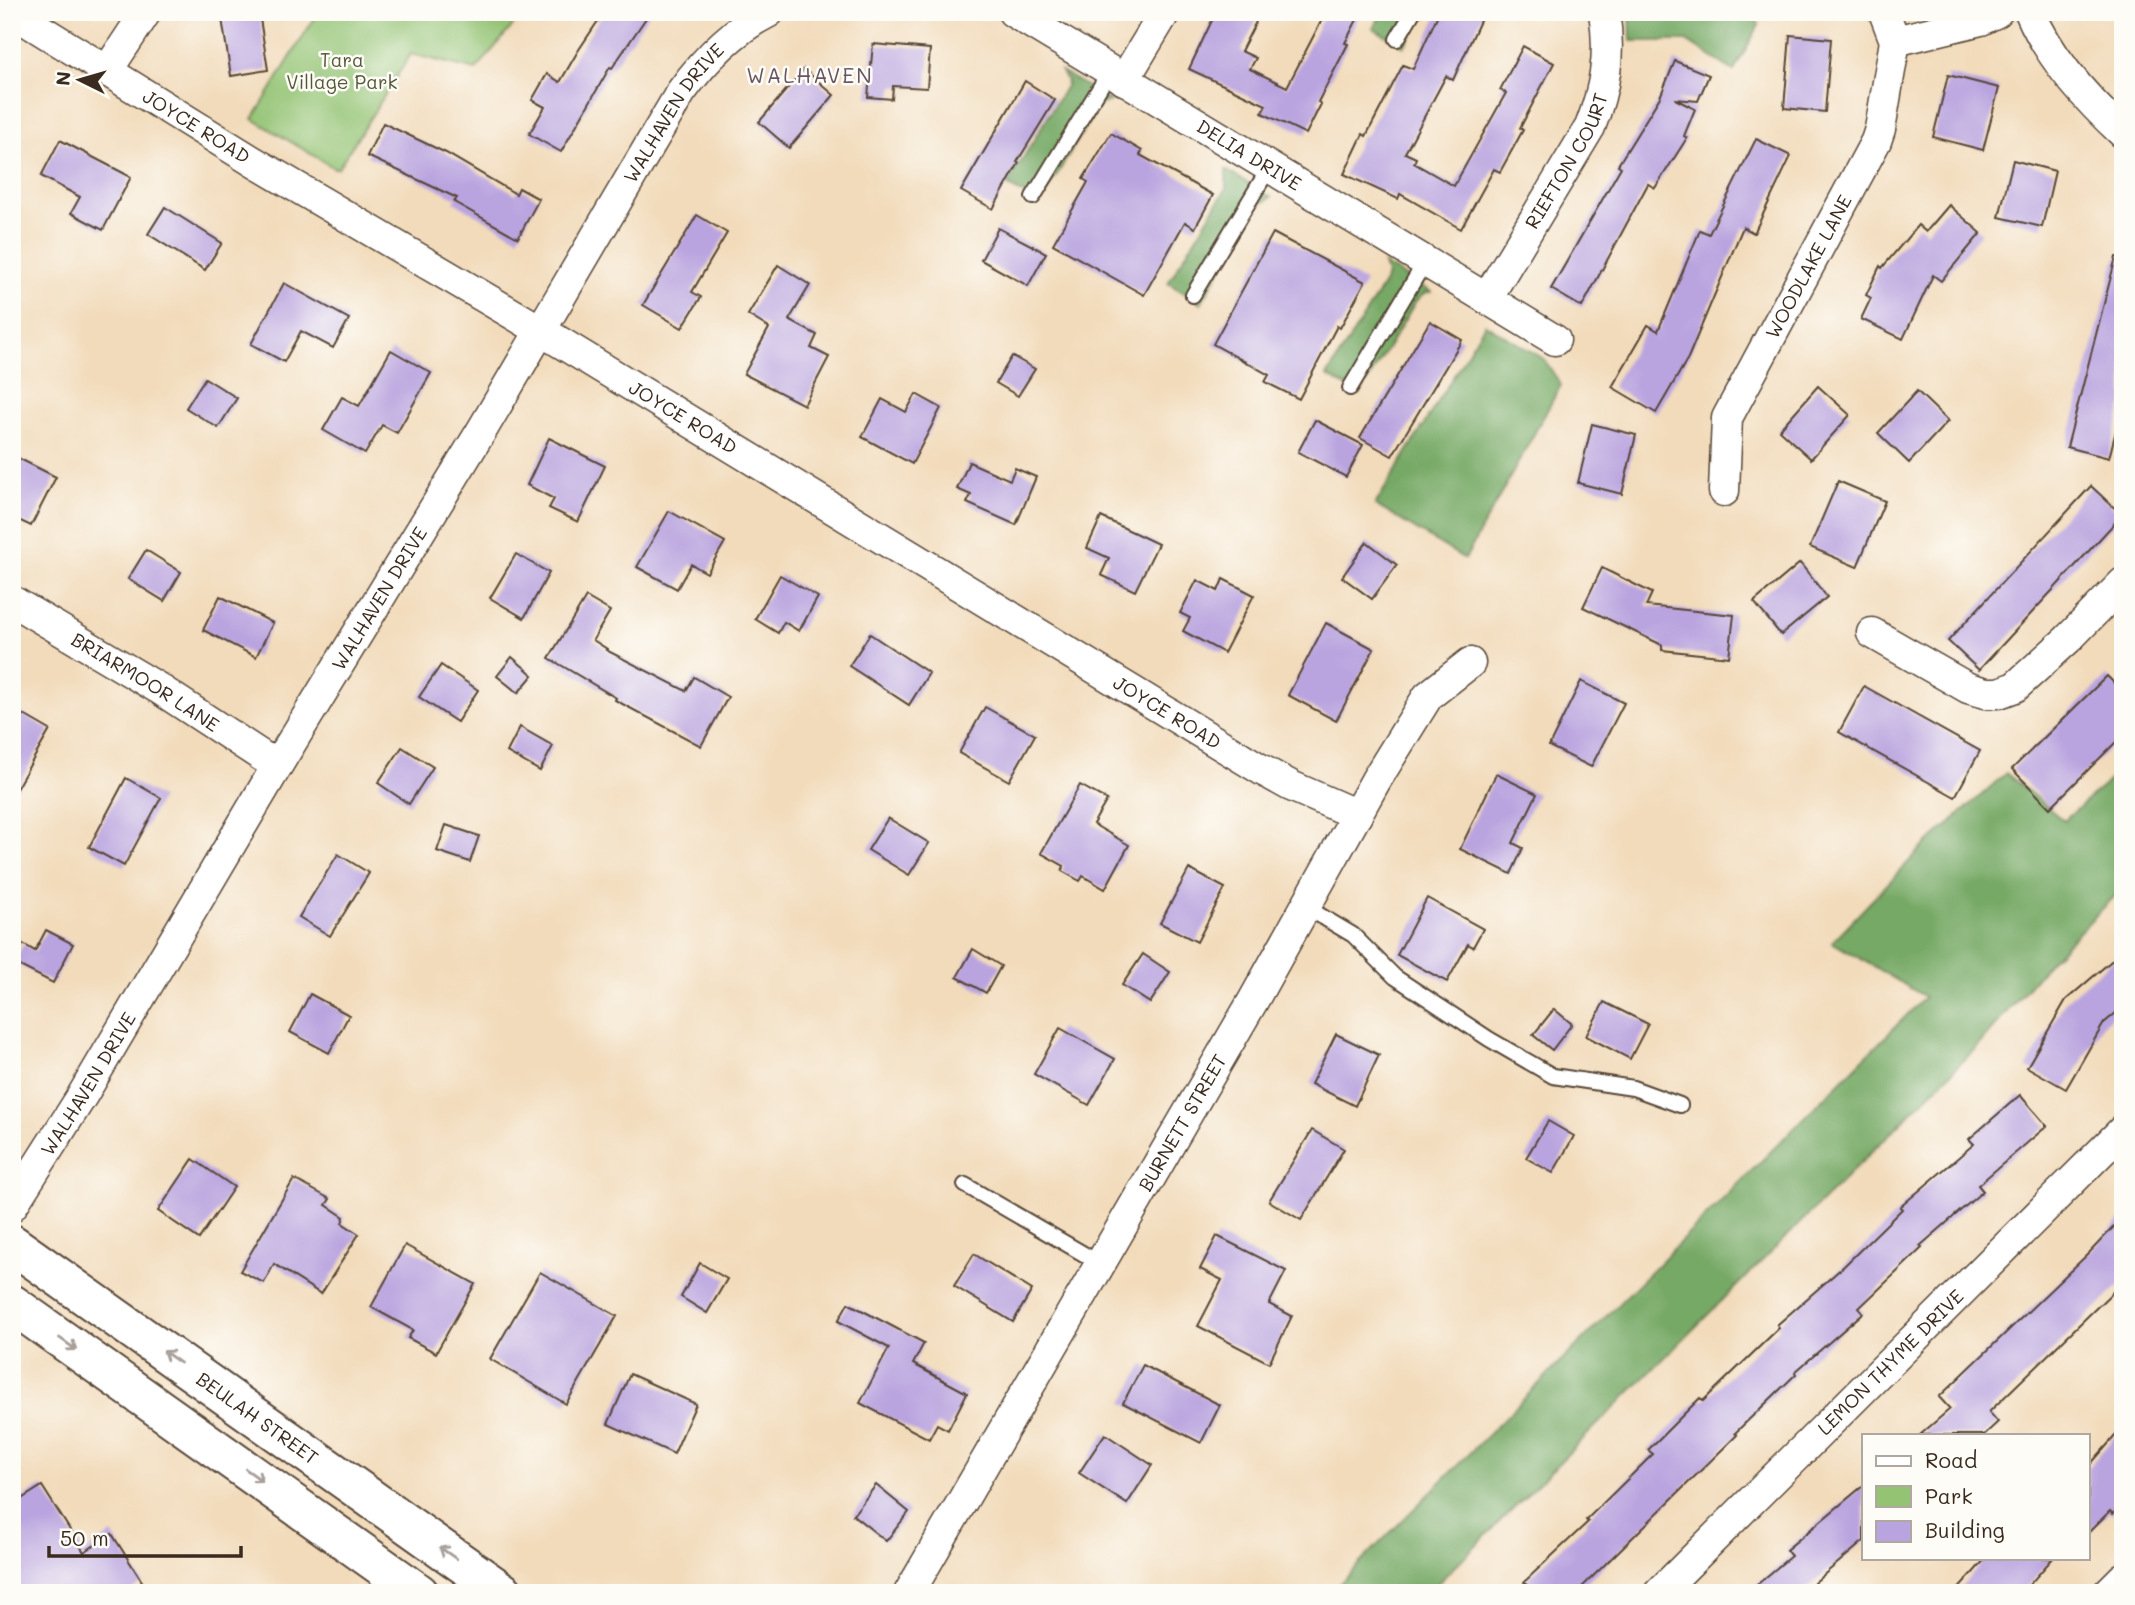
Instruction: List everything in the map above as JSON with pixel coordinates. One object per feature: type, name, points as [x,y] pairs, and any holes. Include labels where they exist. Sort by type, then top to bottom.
[{"type":"main road","name":"BEULAH STREET","points":[[12,1244],[504,1593]]},
{"type":"main road","points":[[12,1304],[419,1593]]},
{"type":"street","name":"JOYCE ROAD","points":[[12,12],[254,162],[540,330],[1262,770],[1357,815]]},
{"type":"street","points":[[107,72],[146,12]]},
{"type":"street","name":"WALHAVEN DRIVE","points":[[12,1206],[82,1096],[277,766],[482,430],[693,75],[735,34],[769,12]]},
{"type":"street","name":"DELIA DRIVE","points":[[1013,12],[1555,341]]},
{"type":"street","points":[[1117,75],[1165,12]]},
{"type":"street","name":"RIEFTON COURT","points":[[1487,298],[1590,127],[1601,99],[1606,72],[1608,49],[1604,12]]},
{"type":"street","name":"WOODLAKE LANE","points":[[1724,491],[1727,418],[1876,141],[1887,98],[1895,41],[1884,12]]},
{"type":"street","points":[[1895,41],[1981,20],[1997,12]]},
{"type":"street","points":[[2030,12],[2042,40],[2096,109],[2123,134]]},
{"type":"street","points":[[1872,633],[1968,688],[1999,693],[2015,688],[2123,583]]},
{"type":"street","name":"BRIARMOOR LANE","points":[[12,601],[158,688],[277,766]]},
{"type":"street","name":"BURNETT STREET","points":[[909,1593],[1101,1264],[1376,780],[1429,696],[1470,663]]},
{"type":"street","name":"LEMON THYME DRIVE","points":[[1660,1593],[2123,1129]]},
{"type":"street","points":[[2108,1593],[2123,1578]]},
{"type":"lane","points":[[1397,39],[1413,12]]},
{"type":"lane","points":[[1033,197],[1117,75]]},
{"type":"lane","points":[[1194,295],[1269,168]]},
{"type":"lane","points":[[1350,388],[1426,262]]},
{"type":"lane","points":[[1306,907],[1353,935],[1406,985],[1489,1039],[1553,1076],[1633,1088],[1680,1105]]},
{"type":"lane","points":[[965,1185],[1101,1264]]},
{"type":"green space","name":"Tara Village Park","points":[[318,12],[524,12],[476,70],[411,54],[338,168],[334,168],[253,119]]},
{"type":"green space","points":[[1383,12],[1426,12],[1404,46],[1373,28]]},
{"type":"green space","points":[[1751,12],[1759,25],[1734,71],[1686,41],[1631,41],[1630,13]]},
{"type":"green space","points":[[1062,72],[1111,101],[1101,104],[1095,111],[1040,203],[1007,185],[1066,86],[1067,81]]},
{"type":"green space","points":[[1226,170],[1271,197],[1257,206],[1201,303],[1168,283],[1226,189]]},
{"type":"green space","points":[[1384,264],[1431,292],[1416,301],[1360,394],[1327,376],[1385,282],[1387,274]]},
{"type":"green space","points":[[1485,324],[1544,359],[1561,385],[1465,559],[1375,505]]},
{"type":"green space","points":[[2123,768],[2123,888],[2050,961],[1977,1047],[1428,1593],[1330,1593],[1925,997],[1832,942],[1921,849],[2006,773],[2064,821]]},
{"type":"building","points":[[221,12],[259,12],[268,70],[231,76]]},
{"type":"building","points":[[604,12],[650,12],[612,68],[610,67],[561,152],[529,134],[545,107],[532,100],[547,74],[560,82]]},
{"type":"building","points":[[1216,12],[1261,12],[1241,51],[1256,58],[1250,69],[1287,87],[1326,12],[1361,12],[1318,102],[1321,104],[1306,134],[1262,113],[1266,105],[1189,69]]},
{"type":"building","points":[[1439,12],[1484,12],[1453,80],[1446,76],[1405,153],[1416,158],[1414,163],[1454,186],[1506,93],[1500,90],[1523,46],[1554,63],[1500,172],[1494,169],[1461,229],[1400,194],[1398,199],[1344,174],[1363,134],[1366,136],[1403,65],[1413,69]]},
{"type":"building","points":[[1790,35],[1831,39],[1825,112],[1784,108]]},
{"type":"building","points":[[873,44],[930,49],[927,88],[893,86],[892,99],[868,97]]},
{"type":"building","points":[[1675,61],[1709,75],[1698,101],[1675,99],[1695,109],[1684,136],[1687,138],[1655,188],[1648,184],[1582,307],[1551,289],[1621,167],[1618,165],[1660,97]]},
{"type":"building","points":[[804,69],[834,95],[789,148],[759,122]]},
{"type":"building","points":[[1948,75],[1999,88],[1983,150],[1933,137]]},
{"type":"building","points":[[1025,81],[1055,100],[1017,162],[1019,163],[993,209],[961,191]]},
{"type":"building","points":[[383,123],[446,153],[516,194],[519,188],[539,199],[518,238],[454,202],[457,198],[367,156]]},
{"type":"building","points":[[1111,133],[1142,151],[1140,155],[1213,195],[1195,228],[1185,222],[1144,295],[1053,244],[1088,182],[1083,179]]},
{"type":"building","points":[[1756,139],[1791,156],[1754,233],[1743,227],[1688,358],[1656,413],[1612,387],[1648,325],[1658,331],[1700,230],[1709,234]]},
{"type":"building","points":[[60,140],[131,177],[103,230],[71,213],[80,197],[41,176]]},
{"type":"building","points":[[2013,160],[2055,171],[2042,227],[1999,217]]},
{"type":"building","points":[[1949,205],[1981,233],[1941,281],[1933,275],[1903,339],[1861,319],[1871,298],[1866,295],[1880,266],[1882,268],[1918,225],[1926,232]]},
{"type":"building","points":[[165,207],[222,243],[205,270],[148,234]]},
{"type":"building","points":[[697,215],[727,233],[692,292],[701,297],[682,328],[643,305]]},
{"type":"building","points":[[998,228],[1046,253],[1028,286],[981,260]]},
{"type":"building","points":[[1273,233],[1365,282],[1340,328],[1337,326],[1299,399],[1265,382],[1269,375],[1213,344]]},
{"type":"building","points":[[2116,257],[2123,258],[2123,403],[2109,458],[2067,447]]},
{"type":"building","points":[[778,265],[810,285],[789,320],[817,335],[811,348],[829,357],[804,405],[744,374],[769,328],[748,315]]},
{"type":"building","points":[[284,283],[349,319],[333,348],[301,331],[284,362],[251,344]]},
{"type":"building","points":[[1430,321],[1462,340],[1392,456],[1360,438]]},
{"type":"building","points":[[391,350],[431,373],[397,433],[382,425],[365,454],[323,430],[342,397],[359,406]]},
{"type":"building","points":[[1012,356],[1035,369],[1018,396],[996,383]]},
{"type":"building","points":[[205,378],[237,398],[218,428],[186,408]]},
{"type":"building","points":[[1818,386],[1850,415],[1811,459],[1779,430]]},
{"type":"building","points":[[1917,391],[1948,421],[1909,463],[1878,433]]},
{"type":"building","points":[[916,394],[941,408],[912,464],[862,437],[882,399],[906,412]]},
{"type":"building","points":[[1315,420],[1363,445],[1346,477],[1298,452]]},
{"type":"building","points":[[1592,424],[1636,435],[1622,494],[1578,483]]},
{"type":"building","points":[[549,438],[605,466],[578,522],[549,508],[554,499],[527,485]]},
{"type":"building","points":[[12,455],[56,477],[31,526],[12,517]]},
{"type":"building","points":[[969,462],[1010,480],[1015,468],[1036,477],[1016,525],[967,503],[971,495],[957,489]]},
{"type":"building","points":[[1838,481],[1885,501],[1857,567],[1810,547]]},
{"type":"building","points":[[2091,486],[2122,515],[1979,670],[1948,641]]},
{"type":"building","points":[[669,511],[725,542],[707,573],[691,564],[677,589],[637,567]]},
{"type":"building","points":[[1101,517],[1158,544],[1135,591],[1101,575],[1109,558],[1087,548]]},
{"type":"building","points":[[1367,542],[1397,565],[1372,599],[1342,577]]},
{"type":"building","points":[[146,550],[181,572],[164,601],[128,579]]},
{"type":"building","points":[[516,554],[549,573],[524,618],[490,598]]},
{"type":"building","points":[[1800,563],[1827,597],[1781,635],[1754,602]]},
{"type":"building","points":[[1602,568],[1652,593],[1646,606],[1734,615],[1729,657],[1662,650],[1662,645],[1583,607]]},
{"type":"building","points":[[780,575],[818,597],[799,631],[784,622],[778,633],[755,619]]},
{"type":"building","points":[[1223,579],[1254,595],[1224,653],[1183,631],[1190,618],[1180,613],[1197,580],[1218,591]]},
{"type":"building","points":[[220,596],[273,623],[256,657],[203,630]]},
{"type":"building","points":[[586,597],[610,611],[593,640],[606,650],[686,691],[694,677],[728,697],[701,746],[615,700],[616,698],[549,658]]},
{"type":"building","points":[[1326,623],[1374,649],[1336,721],[1288,695]]},
{"type":"building","points":[[870,634],[929,673],[909,705],[849,666]]},
{"type":"building","points":[[512,657],[533,675],[518,693],[497,676]]},
{"type":"building","points":[[441,665],[478,690],[457,722],[419,697]]},
{"type":"building","points":[[2107,676],[2123,692],[2123,735],[2050,808],[2012,769]]},
{"type":"building","points":[[1581,681],[1624,703],[1591,767],[1549,746]]},
{"type":"building","points":[[1864,686],[1980,751],[1955,797],[1839,732]]},
{"type":"building","points":[[985,707],[1035,735],[1009,781],[959,753]]},
{"type":"building","points":[[12,708],[50,730],[12,796]]},
{"type":"building","points":[[520,727],[553,746],[540,771],[507,752]]},
{"type":"building","points":[[402,747],[433,767],[409,804],[378,783]]},
{"type":"building","points":[[1496,774],[1537,794],[1513,843],[1523,848],[1511,874],[1460,849]]},
{"type":"building","points":[[126,778],[161,798],[124,866],[89,847]]},
{"type":"building","points":[[1080,785],[1107,800],[1093,824],[1129,845],[1105,889],[1083,876],[1080,881],[1062,871],[1064,866],[1041,853]]},
{"type":"building","points":[[888,818],[929,843],[909,875],[868,850]]},
{"type":"building","points":[[446,825],[479,836],[470,862],[437,851]]},
{"type":"building","points":[[338,854],[369,873],[330,936],[299,917]]},
{"type":"building","points":[[1189,869],[1225,888],[1197,942],[1160,923]]},
{"type":"building","points":[[1427,898],[1483,929],[1473,947],[1468,944],[1447,982],[1397,955]]},
{"type":"building","points":[[46,930],[73,944],[53,983],[14,963],[23,944],[35,951]]},
{"type":"building","points":[[973,949],[1001,966],[986,993],[957,977]]},
{"type":"building","points":[[2123,951],[2123,1007],[2104,1023],[2066,1089],[2027,1067],[2066,1000]]},
{"type":"building","points":[[1143,954],[1170,972],[1150,1003],[1122,985]]},
{"type":"building","points":[[310,994],[349,1015],[329,1053],[290,1032]]},
{"type":"building","points":[[1604,1002],[1648,1024],[1630,1059],[1586,1036]]},
{"type":"building","points":[[1554,1009],[1572,1024],[1552,1050],[1533,1035]]},
{"type":"building","points":[[1060,1028],[1115,1059],[1089,1105],[1034,1074]]},
{"type":"building","points":[[1336,1034],[1379,1055],[1355,1106],[1311,1084]]},
{"type":"building","points":[[2020,1095],[2047,1126],[1978,1185],[1983,1191],[1920,1246],[1922,1248],[1859,1308],[1863,1313],[1795,1372],[1796,1374],[1735,1433],[1737,1435],[1576,1593],[1533,1593],[1524,1582],[1588,1522],[1586,1520],[1653,1454],[1648,1450],[1700,1398],[1703,1401],[1779,1328],[1777,1325],[1844,1266],[1902,1209],[1900,1207],[1974,1144],[1969,1139]]},
{"type":"building","points":[[1548,1121],[1574,1136],[1553,1173],[1526,1158]]},
{"type":"building","points":[[1312,1130],[1344,1149],[1301,1220],[1269,1201]]},
{"type":"building","points":[[193,1159],[234,1187],[199,1239],[158,1211]]},
{"type":"building","points":[[294,1179],[330,1199],[326,1205],[344,1217],[342,1223],[359,1234],[321,1294],[274,1264],[264,1283],[240,1271]]},
{"type":"building","points":[[2123,1217],[2123,1282],[1989,1412],[1998,1422],[1985,1434],[1921,1434],[1950,1409],[1939,1397]]},
{"type":"building","points":[[1217,1236],[1286,1271],[1269,1304],[1292,1316],[1269,1363],[1198,1326],[1222,1280],[1200,1269]]},
{"type":"building","points":[[405,1245],[475,1284],[436,1353],[408,1338],[413,1330],[371,1307]]},
{"type":"building","points":[[974,1254],[1032,1290],[1013,1322],[954,1286]]},
{"type":"building","points":[[700,1263],[727,1279],[707,1313],[681,1297]]},
{"type":"building","points":[[540,1272],[617,1316],[566,1404],[490,1359]]},
{"type":"building","points":[[848,1303],[924,1343],[913,1364],[967,1393],[948,1430],[937,1424],[929,1439],[860,1403],[889,1348],[838,1321]]},
{"type":"building","points":[[1143,1365],[1220,1405],[1201,1443],[1123,1403]]},
{"type":"building","points":[[630,1374],[696,1404],[674,1454],[608,1424]]},
{"type":"building","points":[[2123,1427],[2123,1503],[2113,1514],[2110,1511],[2090,1531],[2090,1465]]},
{"type":"building","points":[[1105,1434],[1152,1465],[1127,1504],[1079,1473]]},
{"type":"building","points":[[876,1485],[909,1512],[886,1541],[853,1515]]},
{"type":"building","points":[[42,1486],[84,1552],[112,1534],[143,1583],[127,1593],[12,1593],[12,1505]]},
{"type":"building","points":[[1862,1487],[1862,1543],[1802,1593],[1747,1593],[1791,1556],[1786,1550]]},
{"type":"building","points":[[1984,1560],[2051,1560],[2022,1593],[1955,1593]]},
{"type":"district","name":"WALHAVEN","points":[[810,76]]}]
